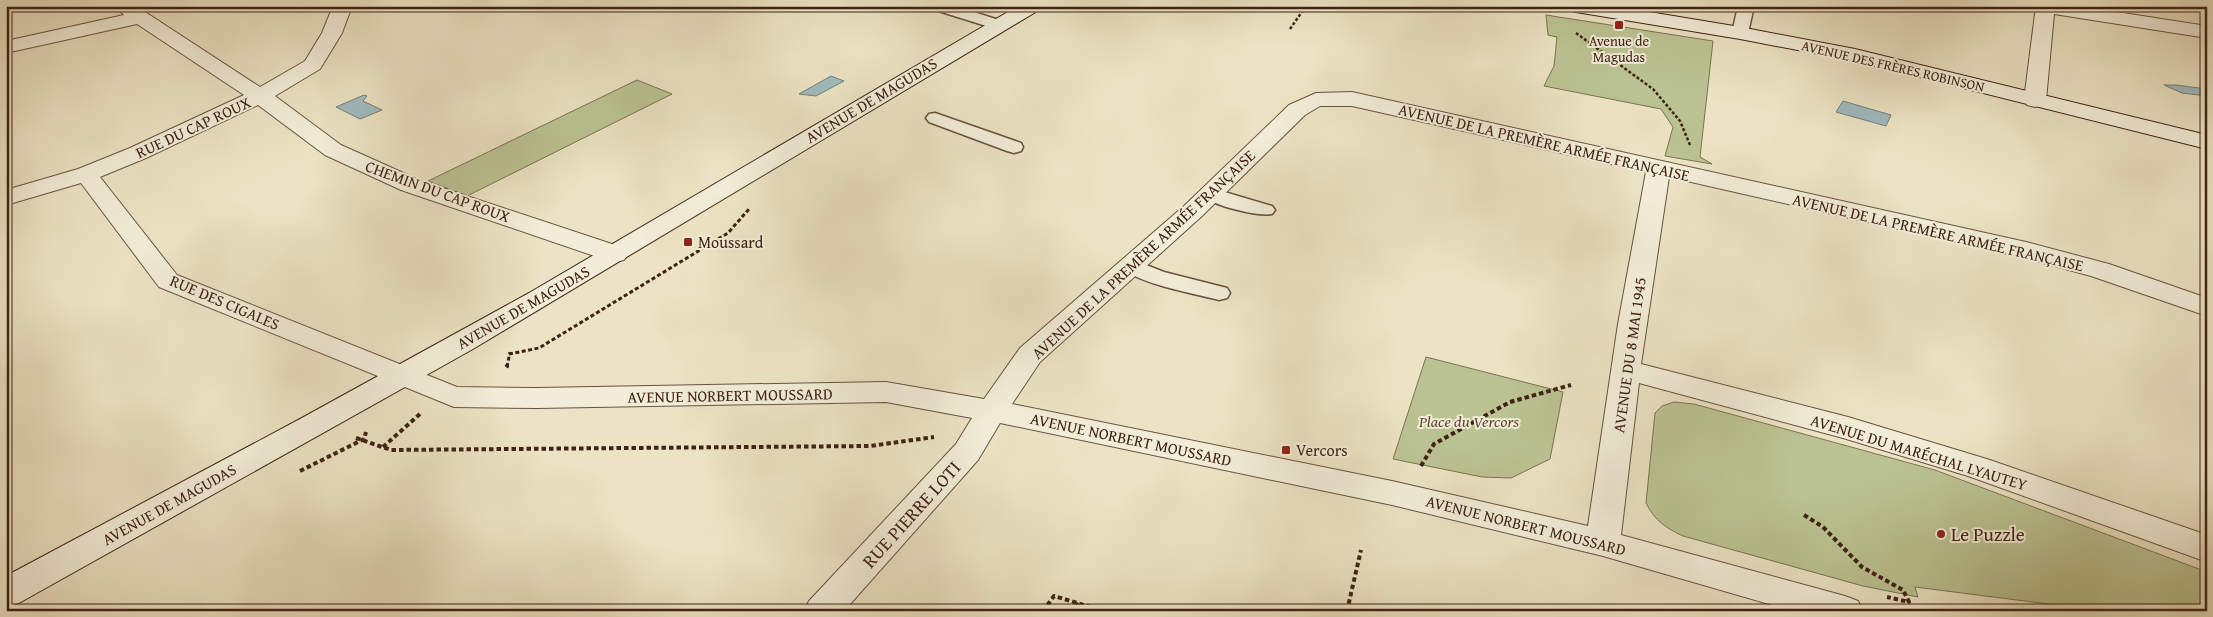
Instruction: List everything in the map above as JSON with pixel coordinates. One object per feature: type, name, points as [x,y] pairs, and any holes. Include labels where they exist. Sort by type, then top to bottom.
[{"type":"street","name":"CHEMIN DU CAP ROUX","points":[[123,6],[260,96],[333,150],[410,185],[615,254]]},
{"type":"street","name":"RUE DU CAP ROUX","points":[[6,198],[86,174],[138,153],[260,96],[313,65],[332,33],[342,6]]},
{"type":"street","name":"AVENUE DE MAGUDAS","points":[[6,592],[404,376],[615,254],[852,111],[1032,6]]},
{"type":"street","name":"AVENUE DES FRÈRES ROBINSON","points":[[1576,6],[1740,33],[1856,55],[2207,142]]},
{"type":"street","points":[[2036,100],[2045,7],[2207,32]]},
{"type":"street","points":[[6,47],[139,18]]},
{"type":"street","name":"AVENUE DE LA PREMÈRE ARMÉE FRANÇAISE","points":[[988,418],[1030,356],[1211,194],[1297,110],[1316,100],[1352,99],[2026,250],[2100,270],[2207,306]]},
{"type":"street","name":"AVENUE DU 8 MAI 1945","points":[[1603,543],[1632,324],[1658,168]]},
{"type":"street","name":"RUE DES CIGALES","points":[[86,174],[168,281],[404,376]]},
{"type":"street","name":"AVENUE DU MARÉCHAL LYAUTEY","points":[[1627,370],[1848,428],[1979,468],[2207,548]]},
{"type":"street","name":"AVENUE NORBERT MOUSSARD","points":[[404,376],[454,397],[537,398],[886,392],[988,418],[1392,493],[1603,543],[1845,611]]},
{"type":"street","name":"RUE PIERRE LOTI","points":[[822,611],[968,452],[988,418]]},
{"type":"lane","points":[[938,6],[999,25]]},
{"type":"lane","points":[[1740,33],[1746,6]]},
{"type":"lane","points":[[934,118],[1014,147]]},
{"type":"lane","points":[[1211,194],[1265,210]]},
{"type":"lane","points":[[1131,265],[1156,277],[1219,293]]},
{"type":"path","points":[[1290,29],[1306,6]]},
{"type":"path","points":[[1571,30],[1653,89],[1680,121],[1696,162],[1692,176]]},
{"type":"path","points":[[508,354],[539,348],[728,234],[748,210],[755,205]]},
{"type":"path","points":[[1419,469],[1434,444],[1510,402],[1570,385]]},
{"type":"path","points":[[364,439],[391,450],[870,446],[951,435],[988,418]]},
{"type":"path","points":[[1804,515],[1823,527],[1862,567],[1903,590],[1910,602],[1887,597]]},
{"type":"path","points":[[1347,611],[1361,550]]},
{"type":"path","points":[[1043,611],[1054,596],[1104,611]]},
{"type":"path","points":[[1076,603],[1081,611]]},
{"type":"green space","points":[[1546,15],[1713,41],[1700,157],[1712,164],[1665,156],[1673,127],[1661,109],[1544,86],[1554,66],[1557,37],[1548,35]]},
{"type":"green space","points":[[637,80],[672,94],[467,196],[428,181]]},
{"type":"green space","name":"Place du Vercors","points":[[1426,357],[1563,392],[1550,459],[1511,478],[1482,477],[1393,459]]},
{"type":"green space","points":[[1674,402],[1694,404],[1935,470],[2207,572],[2207,611],[2103,611],[1915,587],[1918,597],[1863,586],[1683,536],[1661,523],[1653,515],[1646,503],[1655,413],[1662,406]]},
{"type":"water","points":[[831,76],[844,81],[816,96],[799,94]]},
{"type":"water","points":[[2164,85],[2207,89],[2207,96],[2182,93]]},
{"type":"water","points":[[364,95],[367,96],[363,101],[382,110],[360,119],[336,107]]},
{"type":"water","points":[[1843,101],[1891,115],[1886,126],[1836,112]]},
{"type":"place","name":"Avenue de Magudas","points":[[1619,25]]},
{"type":"place","name":"Moussard","points":[[688,242]]},
{"type":"place","name":"Vercors","points":[[1286,450]]},
{"type":"place","name":"Le Puzzle","points":[[1941,534]]}]
